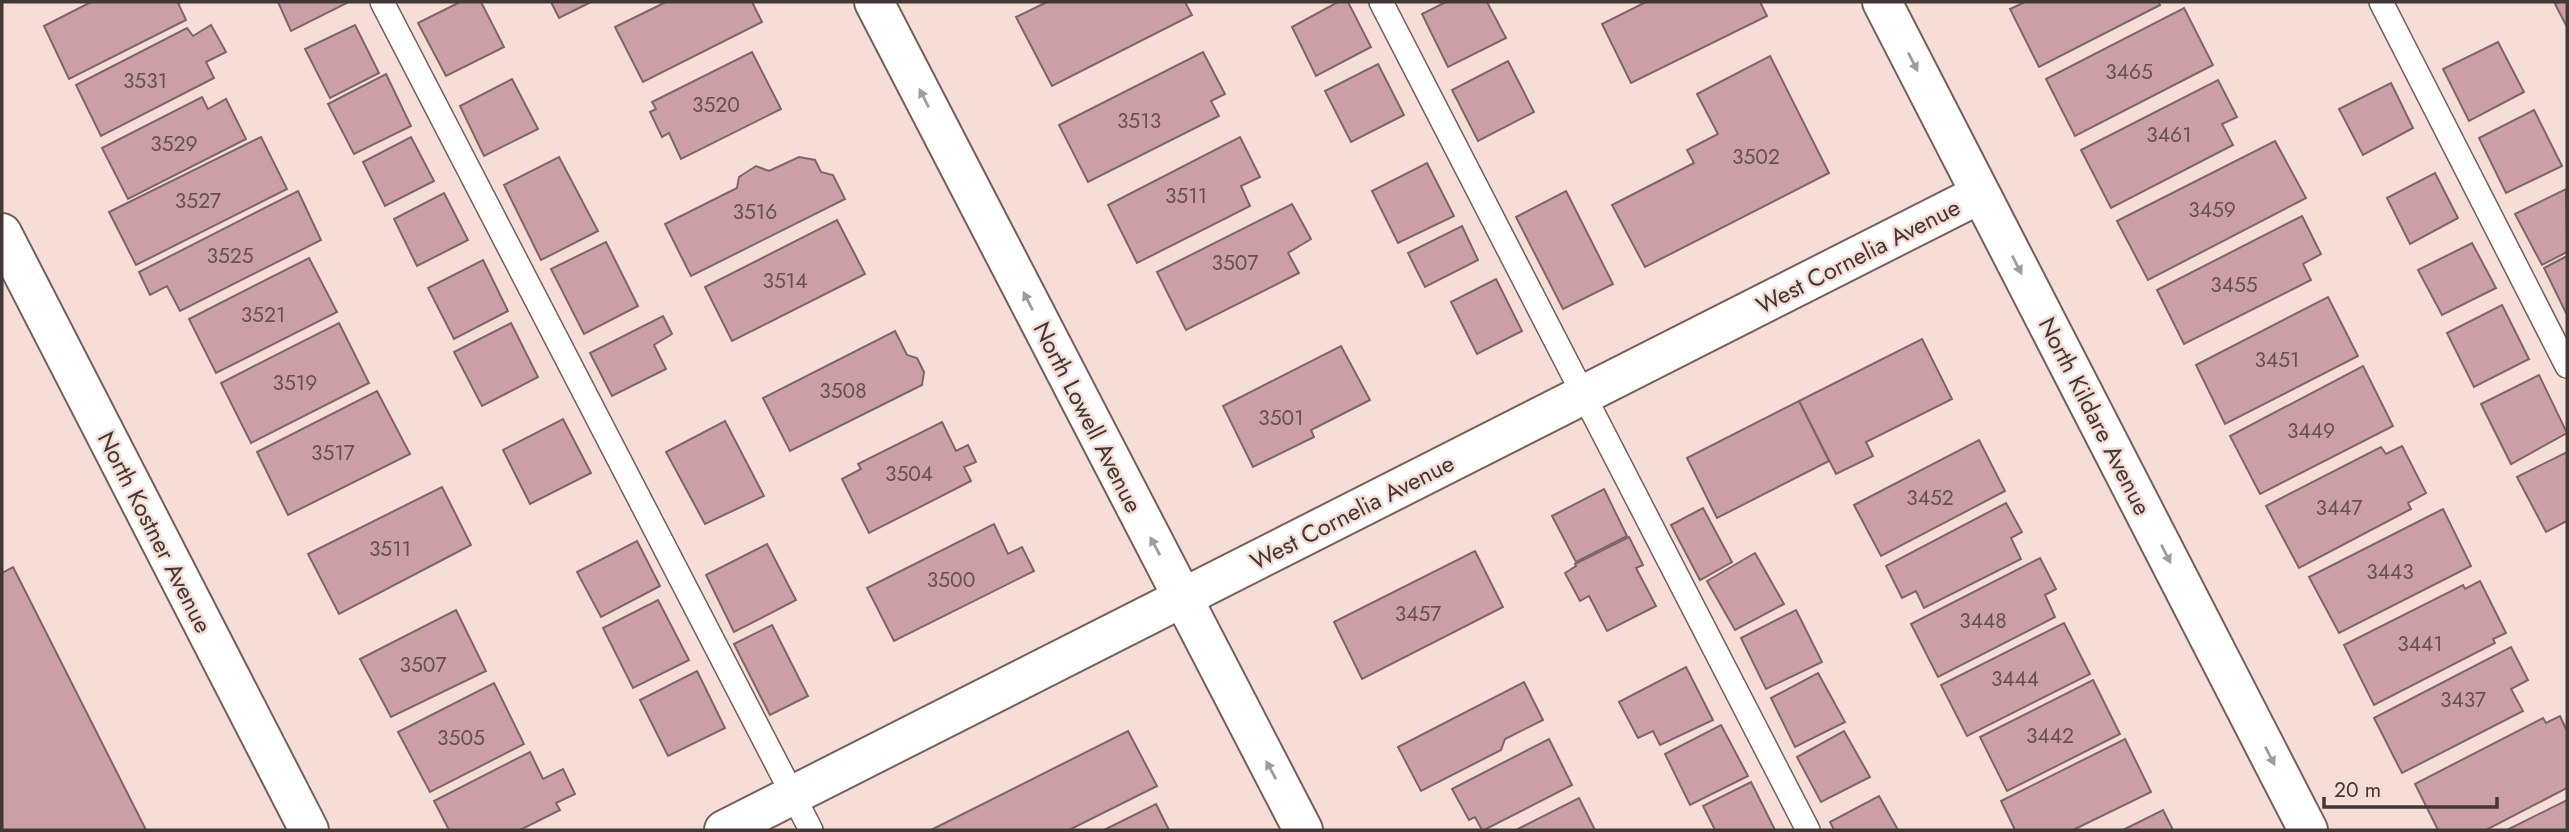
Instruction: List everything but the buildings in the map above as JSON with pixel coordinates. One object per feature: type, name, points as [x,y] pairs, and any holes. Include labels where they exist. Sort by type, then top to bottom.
[{"type":"street","name":"North Lowell Avenue","points":[[874,2],[1303,830]]},
{"type":"street","name":"North Kildare Avenue","points":[[1882,2],[2308,830]]},
{"type":"street","name":"West Cornelia Avenue","points":[[724,830],[1980,194]]},
{"type":"street","name":"North Kostner Avenue","points":[[2,233],[309,830]]},
{"type":"lane","points":[[382,2],[811,830]]},
{"type":"lane","points":[[1381,2],[1808,830]]},
{"type":"lane","points":[[2381,2],[2567,366]]}]
